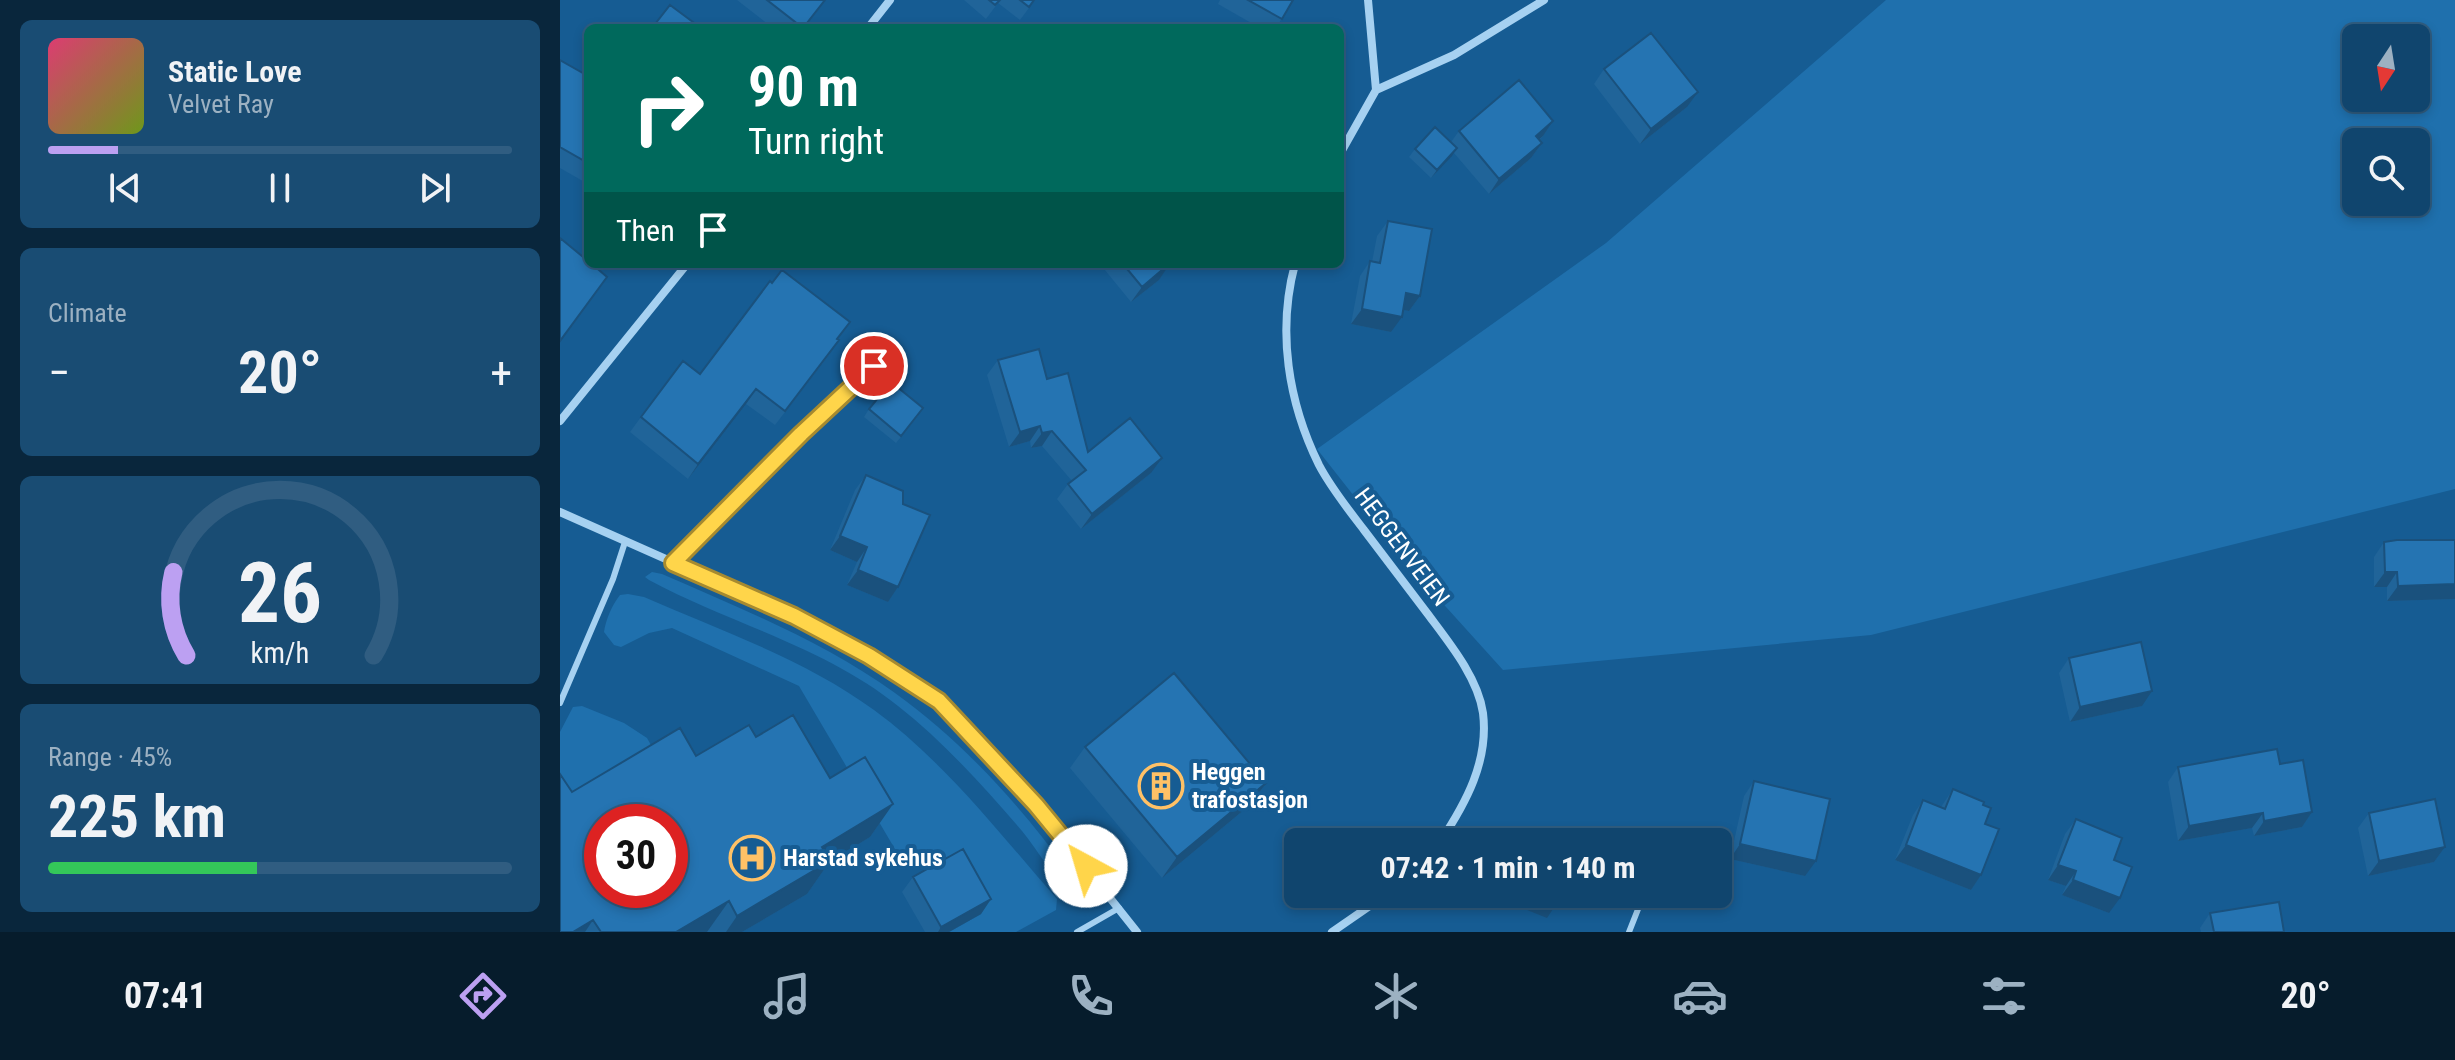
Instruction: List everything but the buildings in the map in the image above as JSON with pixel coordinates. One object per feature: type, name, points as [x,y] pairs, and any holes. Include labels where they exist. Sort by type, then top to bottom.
[{"type":"street","points":[[871,24],[890,0]]},
{"type":"street","points":[[1344,147],[1376,90],[1368,0]]},
{"type":"street","points":[[1376,90],[1454,55],[1544,0]]},
{"type":"street","points":[[560,421],[684,268]]},
{"type":"street","name":"HEGGENVEIEN","points":[[1294,268],[1288,291],[1285,330],[1289,375],[1301,419],[1320,466],[1341,500],[1463,661],[1483,711],[1482,759],[1463,808],[1449,828]]},
{"type":"street","points":[[560,512],[794,616],[869,656],[939,701],[1036,805],[1137,932]]},
{"type":"street","points":[[1332,932],[1367,908]]},
{"type":"lane","points":[[673,563],[801,434],[874,366]]},
{"type":"lane","points":[[560,703],[613,579],[625,542]]},
{"type":"lane","points":[[1077,932],[1119,907]]},
{"type":"lane","points":[[1629,932],[1638,908]]},
{"type":"shaded area","points":[[1886,0],[2455,0],[2455,489],[1871,635],[1503,670],[1409,566],[1317,449],[1606,243]]},
{"type":"shaded area","points":[[652,572],[722,600],[811,642],[868,675],[919,711],[988,775],[1030,822],[1068,871],[1068,887],[978,782],[898,706],[870,685],[809,652],[680,596],[645,577]]},
{"type":"shaded area","points":[[620,595],[644,597],[792,661],[874,710],[924,752],[970,799],[1057,899],[1056,910],[1016,932],[949,932],[981,914],[931,877],[918,853],[902,861],[799,686],[672,628],[649,633],[621,647],[614,645],[604,632],[606,622]]},
{"type":"shaded area","points":[[582,706],[624,723],[647,738],[657,756],[560,813],[560,732],[573,707]]},
{"type":"place","name":"Heggen trafostasjon","points":[[1161,786]]},
{"type":"place","name":"Harstad sykehus","points":[[752,858]]},
{"type":"route","points":[[874,366],[801,434],[673,563],[794,616],[869,656],[939,701],[1036,805],[1086,866]]}]
